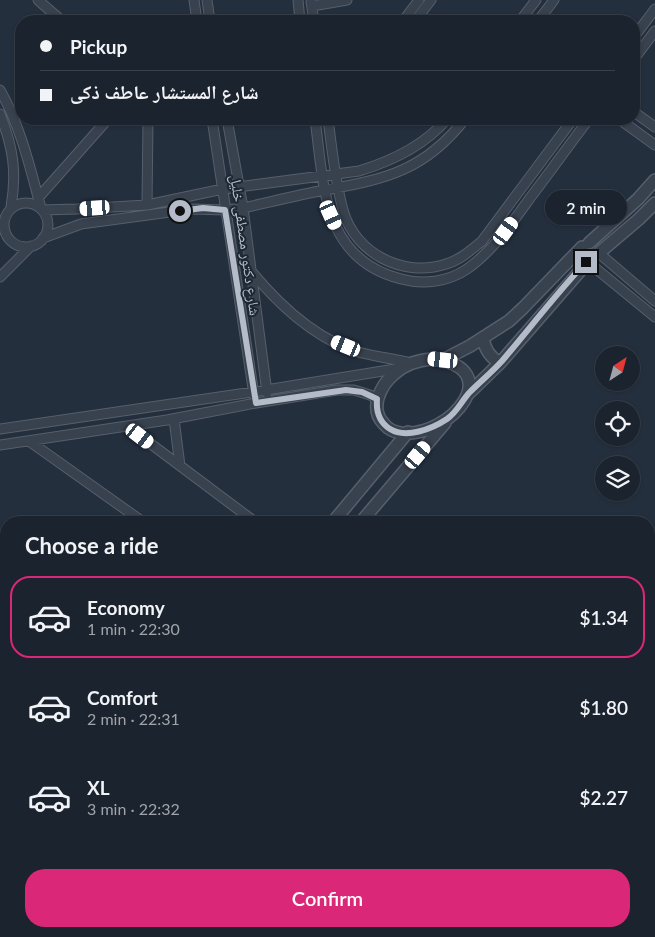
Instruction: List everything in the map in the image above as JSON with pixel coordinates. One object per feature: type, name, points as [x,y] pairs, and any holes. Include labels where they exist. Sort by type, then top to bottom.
[{"type":"street","points":[[38,0],[55,15]]},
{"type":"street","points":[[194,0],[196,15]]},
{"type":"street","points":[[207,0],[209,15]]},
{"type":"street","points":[[298,0],[299,15]]},
{"type":"street","points":[[311,3],[347,0]]},
{"type":"street","points":[[407,0],[418,3],[408,15]]},
{"type":"street","points":[[420,15],[431,0]]},
{"type":"street","points":[[525,15],[536,0]]},
{"type":"street","points":[[541,15],[549,2]]},
{"type":"street","points":[[640,29],[655,9]]},
{"type":"street","points":[[640,51],[655,31]]},
{"type":"street","points":[[0,90],[15,120]]},
{"type":"street","points":[[0,114],[14,159],[12,207]]},
{"type":"street","points":[[640,116],[655,127]]},
{"type":"street","points":[[17,125],[41,209]]},
{"type":"street","points":[[38,198],[103,125]]},
{"type":"street","points":[[147,205],[148,125]]},
{"type":"street","name":"شارع دكتور مصطفى خليل","points":[[213,125],[256,403]]},
{"type":"street","name":"شارع دكتور مصطفى خليل","points":[[228,125],[243,208],[266,390],[269,401]]},
{"type":"street","points":[[316,125],[325,190],[331,215],[340,237],[355,256],[370,267],[387,276],[424,283],[445,280],[466,270],[487,252],[506,231],[585,125]]},
{"type":"street","points":[[329,125],[338,188],[343,211],[351,230],[364,247],[378,257],[393,264],[410,268],[429,268],[448,264],[465,255],[482,241],[569,125]]},
{"type":"street","points":[[41,209],[77,210],[147,205],[222,189],[336,175],[372,166],[399,156],[424,141],[441,125]]},
{"type":"street","points":[[0,277],[31,246],[44,238],[81,224],[192,209],[225,210],[243,208],[377,180],[413,166],[434,151],[460,125]]},
{"type":"street","points":[[627,125],[655,145]]},
{"type":"street","points":[[443,360],[483,338],[516,315],[586,245],[638,199],[655,180]]},
{"type":"street","points":[[31,246],[15,244],[8,239],[4,232],[3,223],[6,214],[12,207],[26,202],[34,204],[41,209],[48,223],[44,238]]},
{"type":"street","points":[[366,516],[468,395],[500,363],[588,263],[597,261],[600,253],[655,203]]},
{"type":"street","points":[[0,241],[4,232]]},
{"type":"street","points":[[586,245],[597,245],[600,253],[613,266],[654,299]]},
{"type":"street","points":[[586,245],[580,256],[655,316]]},
{"type":"street","points":[[605,275],[607,269],[613,266]]},
{"type":"street","points":[[250,270],[266,290],[284,307],[304,323],[331,340],[361,352],[406,365]]},
{"type":"street","points":[[483,338],[486,350],[494,360],[500,363]]},
{"type":"street","points":[[0,429],[344,378],[432,359],[453,363],[462,368],[467,376],[468,395]]},
{"type":"street","points":[[406,365],[386,382],[377,399],[378,414],[381,421],[393,431],[408,432],[423,431],[437,426],[449,418]]},
{"type":"street","points":[[344,378],[348,382],[346,390]]},
{"type":"street","points":[[0,445],[170,420],[256,403],[346,390],[362,392],[377,399]]},
{"type":"street","points":[[165,405],[180,466]]},
{"type":"street","points":[[126,426],[247,516]]},
{"type":"street","points":[[338,516],[408,432]]},
{"type":"street","points":[[29,441],[135,516]]},
{"type":"street","points":[[381,466],[393,468],[396,472],[397,480]]},
{"type":"route","points":[[180,211],[203,208],[225,210],[256,403],[337,390],[354,390],[377,399],[376,406],[381,421],[386,427],[401,433],[423,431],[437,426],[449,418],[468,395],[500,363],[586,262]]}]
